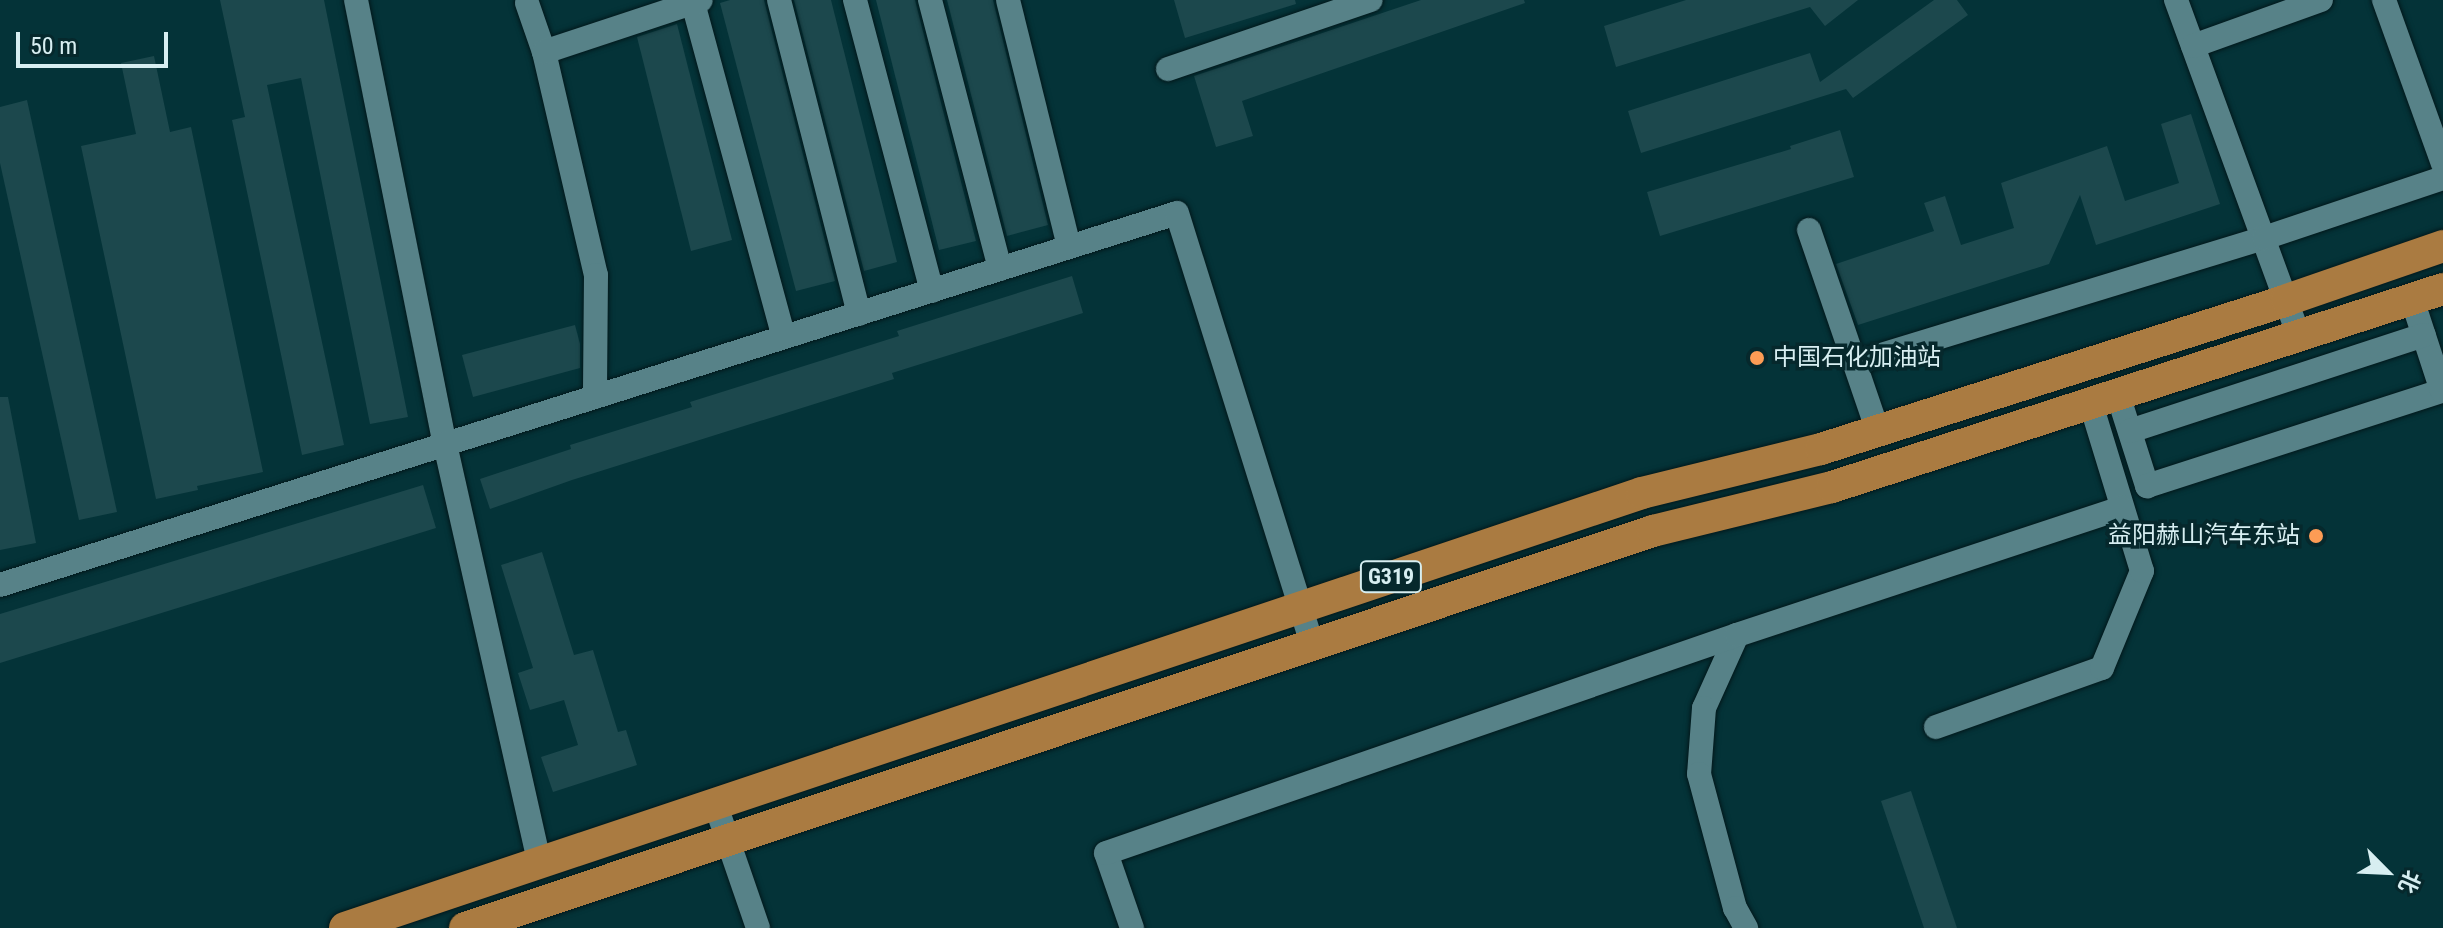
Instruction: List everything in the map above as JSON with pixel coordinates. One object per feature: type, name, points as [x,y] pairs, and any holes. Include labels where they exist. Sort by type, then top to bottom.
[{"type":"main road","name":"G319","points":[[353,927],[1642,493],[1821,449],[2287,300],[2443,246]]},
{"type":"main road","name":"G319","points":[[465,928],[1653,531],[1832,487],[2300,338],[2443,289]]},
{"type":"street","points":[[356,0],[445,444],[539,862]]},
{"type":"street","points":[[779,0],[859,314]]},
{"type":"street","points":[[855,0],[932,291]]},
{"type":"street","points":[[930,0],[1000,269]]},
{"type":"street","points":[[1008,0],[1069,247]]},
{"type":"street","points":[[1168,69],[1371,0]]},
{"type":"street","points":[[2176,0],[2300,338]]},
{"type":"street","points":[[2193,46],[2321,0]]},
{"type":"street","points":[[2384,0],[2443,164]]},
{"type":"street","points":[[544,52],[697,1],[784,337]]},
{"type":"street","points":[[527,3],[544,52],[596,275],[595,397]]},
{"type":"street","points":[[1855,363],[2264,238],[2443,178]]},
{"type":"street","points":[[0,585],[1177,213],[1312,645]]},
{"type":"street","points":[[1809,230],[1878,431]]},
{"type":"street","points":[[2104,400],[2130,431],[2147,486],[2442,391],[2412,299]]},
{"type":"street","points":[[2130,431],[2424,335]]},
{"type":"street","points":[[1936,727],[2102,668],[2142,571],[2122,508],[2104,400]]},
{"type":"street","points":[[1132,928],[1106,853],[1737,635],[2122,508]]},
{"type":"street","points":[[1737,635],[1704,708],[1699,774],[1735,908],[1746,928]]},
{"type":"street","points":[[715,803],[758,928]]},
{"type":"building","points":[[220,0],[324,0],[408,417],[370,424],[301,78],[267,85],[344,445],[302,455],[232,120],[245,117]]},
{"type":"building","points":[[764,0],[835,281],[796,291],[720,3]]},
{"type":"building","points":[[794,0],[831,0],[897,262],[864,271]]},
{"type":"building","points":[[876,0],[915,0],[976,241],[939,250]]},
{"type":"building","points":[[947,0],[993,0],[1048,225],[1007,236]]},
{"type":"building","points":[[1174,0],[1295,0],[1296,4],[1185,38]]},
{"type":"building","points":[[1421,0],[1524,0],[1525,3],[1242,101],[1253,136],[1216,147],[1194,76]]},
{"type":"building","points":[[1686,0],[1858,0],[1825,26],[1810,7],[1616,67],[1604,26]]},
{"type":"building","points":[[1934,0],[1957,0],[1968,15],[1853,98],[1846,89],[1641,153],[1628,111],[1810,53],[1820,82]]},
{"type":"building","points":[[677,24],[732,240],[691,251],[637,37]]},
{"type":"building","points":[[154,56],[170,132],[191,127],[263,472],[197,486],[198,490],[156,499],[81,146],[136,134],[121,63]]},
{"type":"building","points":[[27,100],[117,512],[79,520],[0,163],[0,107]]},
{"type":"building","points":[[2191,114],[2220,204],[2096,245],[2080,195],[2049,264],[1858,325],[1836,264],[1934,231],[1924,203],[1945,196],[1961,245],[2014,228],[2001,183],[2107,146],[2125,201],[2179,183],[2161,124]]},
{"type":"building","points":[[1840,130],[1854,177],[1660,236],[1647,192],[1791,149],[1790,146]]},
{"type":"building","points":[[1072,276],[1083,313],[892,373],[894,379],[572,480],[490,509],[480,479],[571,449],[570,445],[692,407],[690,402],[899,336],[897,331]]},
{"type":"building","points":[[575,325],[580,344],[580,368],[473,397],[462,355]]},
{"type":"building","points":[[0,397],[8,397],[36,543],[0,550]]},
{"type":"building","points":[[423,485],[436,528],[0,663],[0,614]]},
{"type":"building","points":[[542,552],[574,655],[593,650],[618,732],[626,730],[637,765],[553,792],[541,757],[578,745],[564,700],[530,710],[518,673],[533,668],[501,565]]},
{"type":"building","points":[[1911,791],[1957,928],[1924,928],[1881,801]]},
{"type":"place","name":"中国石化加油站","points":[[1757,358]]},
{"type":"place","name":"益阳赫山汽车东站","points":[[2316,536]]}]
